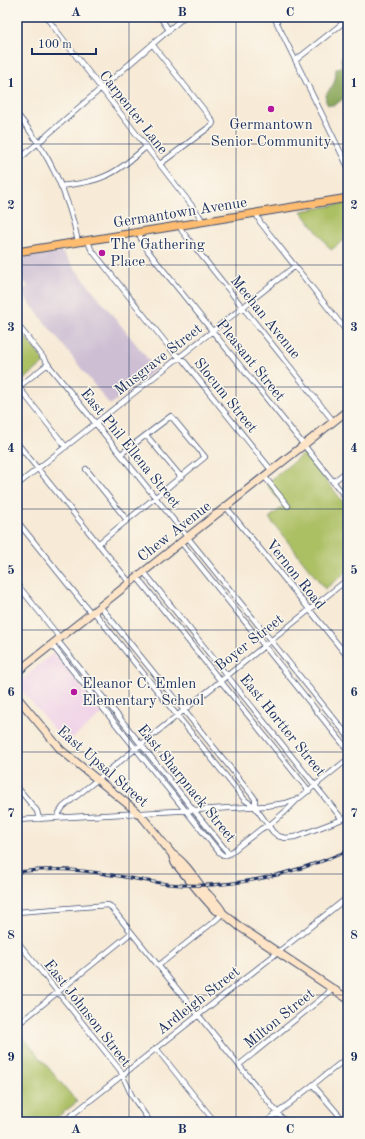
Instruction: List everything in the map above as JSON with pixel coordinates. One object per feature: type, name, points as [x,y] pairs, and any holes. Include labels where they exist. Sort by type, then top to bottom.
[{"type":"main road","name":"Germantown Avenue","points":[[18,250],[88,241],[348,198]]},
{"type":"street","name":"Carpenter Lane","points":[[46,17],[200,216],[203,222]]},
{"type":"street","points":[[160,17],[169,30]]},
{"type":"street","points":[[17,161],[184,17]]},
{"type":"street","points":[[274,17],[348,167]]},
{"type":"street","points":[[296,60],[348,19]]},
{"type":"street","points":[[152,44],[213,122],[160,164]]},
{"type":"street","points":[[17,114],[39,142],[61,186],[73,218],[78,242]]},
{"type":"street","points":[[61,186],[103,178],[117,170],[146,147]]},
{"type":"street","points":[[256,213],[260,222],[348,334]]},
{"type":"street","name":"Meehan Avenue","points":[[180,226],[182,231],[334,422]]},
{"type":"street","name":"Pleasant Street","points":[[139,232],[148,251],[348,500]]},
{"type":"street","name":"Slocum Street","points":[[88,241],[91,249],[272,471]]},
{"type":"street","name":"Musgrave Street","points":[[17,485],[295,266]]},
{"type":"street","name":"East Phil Ellena Street","points":[[17,324],[348,736]]},
{"type":"street","points":[[48,364],[18,387],[66,447]]},
{"type":"street","name":"Chew Avenue","points":[[17,672],[264,476],[334,422],[347,414]]},
{"type":"street","points":[[98,544],[205,457],[171,416],[121,454]]},
{"type":"street","points":[[146,434],[181,477]]},
{"type":"street","points":[[17,443],[130,583]]},
{"type":"street","points":[[86,469],[127,520]]},
{"type":"street","points":[[333,482],[348,470]]},
{"type":"street","points":[[264,476],[288,506]]},
{"type":"street","name":"Vernon Road","points":[[226,507],[348,657]]},
{"type":"street","points":[[17,521],[245,800],[255,807],[275,835],[282,838],[295,837],[348,817]]},
{"type":"street","points":[[181,542],[348,750]]},
{"type":"street","name":"East Hortter Street","points":[[144,572],[342,819]]},
{"type":"street","name":"East Hortter Street","points":[[137,577],[309,790]]},
{"type":"street","name":"Boyer Street","points":[[58,818],[59,812],[63,807],[348,579]]},
{"type":"street","name":"East Sharpnack Street","points":[[17,584],[56,641],[135,749],[220,854],[224,856],[229,854],[56,641]]},
{"type":"street","points":[[100,606],[253,796],[255,799],[255,807]]},
{"type":"street","name":"East Upsal Street","points":[[17,697],[58,747],[138,814],[172,854],[179,859],[219,906],[223,913],[240,927],[348,999]]},
{"type":"street","points":[[229,854],[286,811],[298,799],[348,759]]},
{"type":"street","points":[[17,787],[37,812],[39,819]]},
{"type":"street","points":[[17,820],[255,807],[279,805],[298,799]]},
{"type":"street","name":"Ardleigh Street","points":[[63,1122],[348,897]]},
{"type":"street","points":[[17,912],[110,906],[285,1122]]},
{"type":"street","points":[[158,966],[223,913]]},
{"type":"street","points":[[17,1025],[132,933]]},
{"type":"street","name":"East Johnson Street","points":[[17,941],[120,1070],[132,1096],[150,1122]]},
{"type":"street","name":"Milton Street","points":[[239,1064],[327,994],[332,988]]},
{"type":"street","points":[[156,1048],[215,1122]]},
{"type":"street","points":[[266,1122],[348,1057]]},
{"type":"street","points":[[313,1085],[345,1122]]},
{"type":"shaded area","points":[[61,251],[156,369],[110,405],[21,292],[28,286],[17,273],[17,258]]},
{"type":"shaded area","name":"Eleanor C. Emlen Elementary School","points":[[52,654],[55,654],[102,714],[66,744],[17,684]]},
{"type":"green space","points":[[348,51],[348,95],[335,105],[328,105],[326,95],[334,82],[336,69],[342,66],[341,58]]},
{"type":"green space","points":[[348,203],[348,237],[331,250],[301,211]]},
{"type":"green space","points":[[17,327],[45,362],[19,384],[17,381]]},
{"type":"green space","points":[[304,453],[348,508],[348,571],[325,589],[269,518],[284,506],[266,484]]},
{"type":"green space","points":[[17,1030],[77,1102],[51,1122],[17,1122]]},
{"type":"railway","points":[[17,872],[72,870],[96,872],[168,884],[215,885],[237,883],[282,874],[326,860],[348,851]]},
{"type":"place","name":"Germantown Senior Community","points":[[271,109]]},
{"type":"place","name":"The Gathering Place","points":[[102,253]]},
{"type":"place","name":"Eleanor C. Emlen Elementary School","points":[[74,692]]}]
